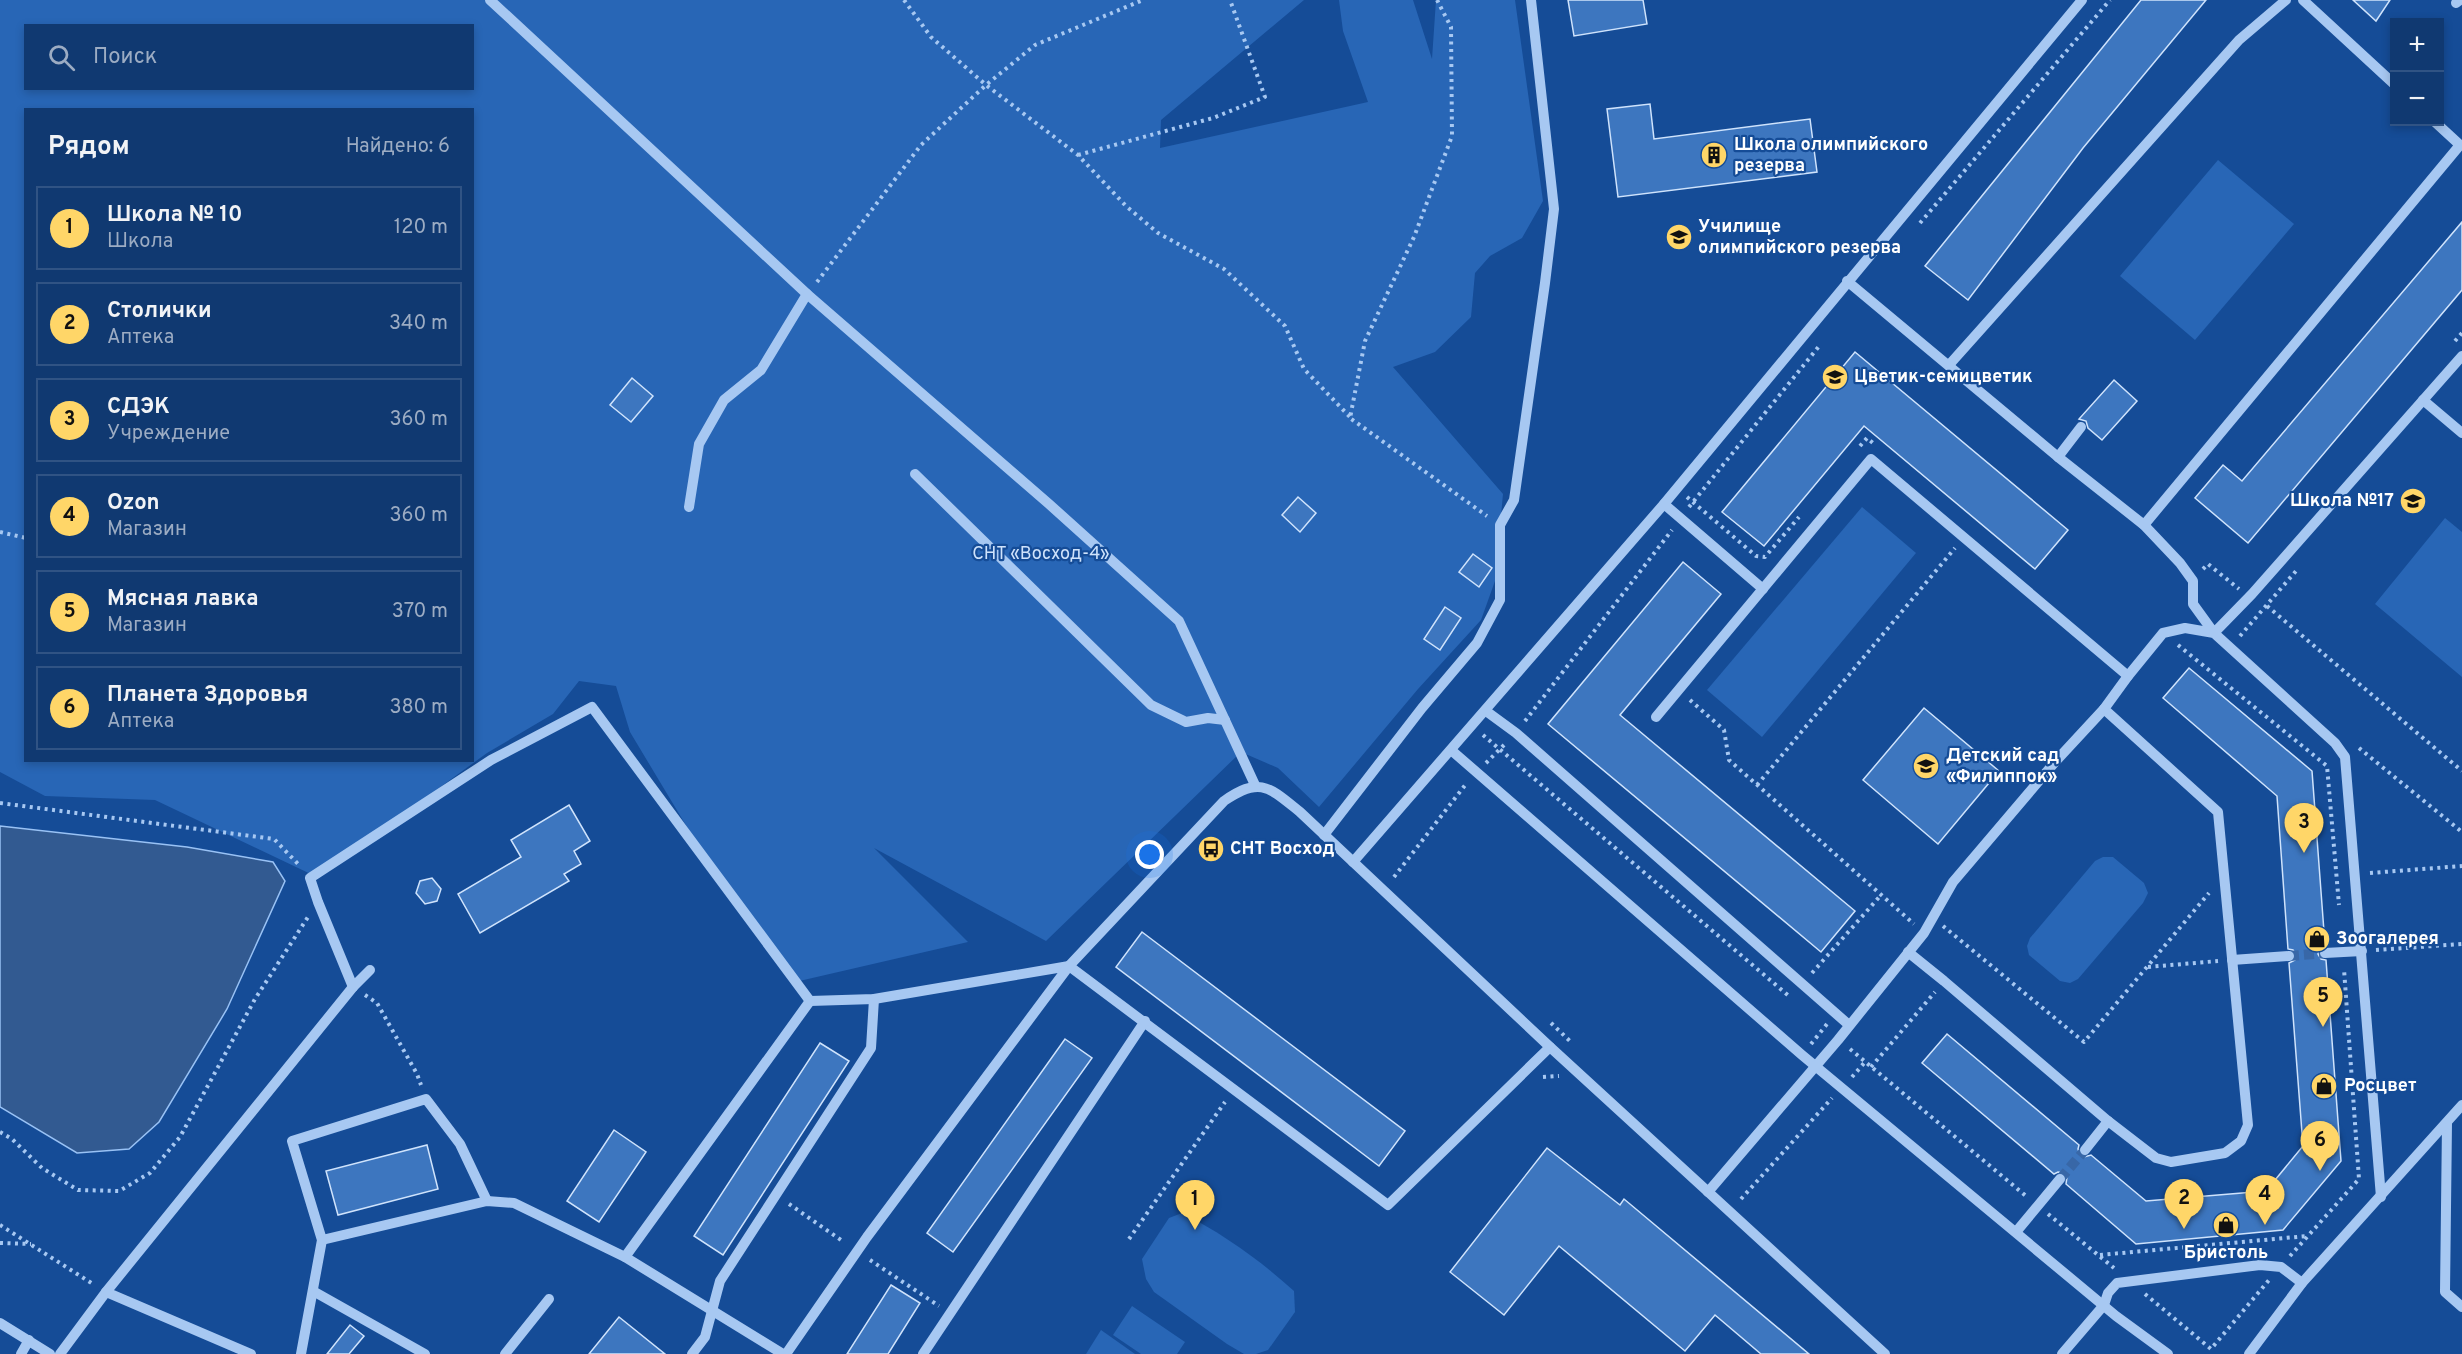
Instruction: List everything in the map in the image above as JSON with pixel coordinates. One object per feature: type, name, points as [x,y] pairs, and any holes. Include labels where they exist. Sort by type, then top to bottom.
[{"type":"street","points":[[490,0],[807,294],[1049,504],[1179,621],[1255,785]]},
{"type":"street","points":[[1324,835],[1422,708],[1477,643],[1500,600],[1500,525],[1514,500],[1554,209],[1531,0]]},
{"type":"street","points":[[1353,862],[1677,489],[2082,0]]},
{"type":"street","points":[[1949,364],[2239,39],[2286,0]]},
{"type":"street","points":[[2304,0],[2390,80]]},
{"type":"street","points":[[2144,525],[2460,145],[2439,126]]},
{"type":"street","points":[[1847,281],[2058,457],[2144,525],[2180,563],[2193,581],[2193,604],[2214,633],[2329,736],[2345,757],[2382,1197]]},
{"type":"street","points":[[689,507],[699,444],[724,400],[761,370],[807,294]]},
{"type":"street","points":[[2214,633],[2260,585],[2462,356]]},
{"type":"street","points":[[2423,400],[2462,433]]},
{"type":"street","points":[[2058,457],[2081,427]]},
{"type":"street","points":[[1656,717],[1871,459],[2128,676]]},
{"type":"street","points":[[915,474],[1151,705],[1186,722],[1208,718],[1225,720]]},
{"type":"street","points":[[1664,504],[1763,589]]},
{"type":"street","points":[[1708,1192],[1838,1040],[1908,952],[1934,918],[1953,882],[2055,762],[2104,709],[2163,633],[2185,628],[2214,633]]},
{"type":"street","points":[[353,987],[310,878],[491,760],[592,707],[810,1001]]},
{"type":"street","points":[[1908,952],[2108,1121],[2156,1158],[2171,1162],[2225,1153],[2241,1141],[2248,1125],[2226,874],[2218,812],[2104,709]]},
{"type":"street","points":[[1486,711],[1516,733],[1850,1025]]},
{"type":"street","points":[[1451,750],[1815,1066],[2104,1305],[2168,1354]]},
{"type":"street","points":[[322,1240],[487,1201],[514,1203],[625,1257],[785,1354],[857,1251],[1070,966],[1224,801],[1239,790],[1255,785],[1275,792],[1300,812],[1550,1047],[1885,1354]]},
{"type":"street","points":[[2325,953],[2362,951]]},
{"type":"street","points":[[2232,960],[2289,956]]},
{"type":"street","points":[[810,1001],[874,999],[1070,966],[1388,1205],[1550,1047]]},
{"type":"street","points":[[60,1354],[106,1292],[353,987],[370,970]]},
{"type":"street","points":[[692,1354],[705,1337],[720,1281],[871,1048],[874,999]]},
{"type":"street","points":[[625,1257],[810,1001]]},
{"type":"street","points":[[923,1354],[1145,1021]]},
{"type":"street","points":[[301,1354],[322,1240],[292,1141],[426,1100],[460,1144],[487,1201]]},
{"type":"street","points":[[2249,1354],[2302,1283],[2382,1197],[2462,1105]]},
{"type":"street","points":[[2085,1150],[2108,1121]]},
{"type":"street","points":[[2446,1123],[2445,1292],[2462,1307]]},
{"type":"street","points":[[2016,1232],[2060,1179]]},
{"type":"street","points":[[2062,1354],[2104,1305],[2108,1293],[2117,1283],[2260,1265],[2281,1267],[2302,1283]]},
{"type":"street","points":[[313,1291],[425,1354]]},
{"type":"street","points":[[106,1292],[250,1354]]},
{"type":"street","points":[[505,1354],[549,1299]]},
{"type":"street","points":[[0,1323],[50,1354]]},
{"type":"street","points":[[21,1354],[29,1340]]},
{"type":"path","points":[[904,0],[931,37],[986,85],[1078,154],[1126,206],[1158,233],[1224,269],[1285,326],[1305,369],[1350,418],[1500,525]]},
{"type":"path","points":[[1124,9],[1130,0]]},
{"type":"path","points":[[807,294],[921,145],[986,85],[1035,45],[1143,0]]},
{"type":"path","points":[[1078,154],[1212,118],[1265,97],[1230,0]]},
{"type":"path","points":[[1350,418],[1365,341],[1414,237],[1452,136],[1451,27],[1437,0]]},
{"type":"path","points":[[1916,228],[2110,0]]},
{"type":"path","points":[[1394,877],[1476,771],[1501,750],[1516,733],[1693,502],[1825,338]]},
{"type":"path","points":[[1852,455],[1867,438],[1876,446]]},
{"type":"path","points":[[1677,489],[1756,555],[1765,557],[1801,514]]},
{"type":"path","points":[[0,531],[24,537]]},
{"type":"path","points":[[1757,784],[1964,537]]},
{"type":"path","points":[[2238,639],[2297,570]]},
{"type":"path","points":[[2267,606],[2462,771]]},
{"type":"path","points":[[2163,633],[2327,766],[2339,906]]},
{"type":"path","points":[[1695,705],[1724,730],[1729,760],[1923,933]]},
{"type":"path","points":[[1472,726],[1798,1004]]},
{"type":"path","points":[[2358,747],[2462,832]]},
{"type":"path","points":[[0,803],[274,839],[310,878]]},
{"type":"path","points":[[2369,873],[2462,866]]},
{"type":"path","points":[[1934,918],[2085,1042],[2226,874]]},
{"type":"path","points":[[1803,983],[1881,895]]},
{"type":"path","points":[[0,1132],[12,1139],[42,1168],[78,1190],[119,1191],[150,1173],[180,1137],[255,999],[318,902]]},
{"type":"path","points":[[2362,951],[2462,944]]},
{"type":"path","points":[[1816,1019],[1838,1040],[2211,1349],[2359,1179],[2343,953]]},
{"type":"path","points":[[2147,967],[2232,960]]},
{"type":"path","points":[[1871,1067],[1944,981]]},
{"type":"path","points":[[353,987],[377,1003],[417,1074],[426,1100]]},
{"type":"path","points":[[1741,1200],[1865,1062]]},
{"type":"path","points":[[1129,1239],[1234,1088]]},
{"type":"path","points":[[776,1195],[950,1314]]},
{"type":"path","points":[[0,1225],[106,1292]]},
{"type":"path","points":[[2098,1255],[2308,1236]]},
{"type":"path","points":[[0,1243],[32,1244]]},
{"type":"green space","name":"СНТ «Восход-4»","points":[[0,0],[1304,0],[1161,120],[1160,148],[1368,102],[1343,31],[1339,0],[1413,0],[1432,59],[1436,0],[1515,0],[1543,201],[1522,238],[1490,256],[1475,273],[1471,317],[1435,352],[1393,367],[1503,494],[1495,581],[1481,620],[1418,689],[1319,807],[1278,768],[1241,752],[1046,941],[874,848],[968,942],[795,982],[699,847],[630,732],[616,686],[579,681],[553,714],[487,753],[317,877],[155,800],[45,796],[0,772]]},
{"type":"green space","points":[[2218,160],[2294,224],[2195,340],[2120,276]]},
{"type":"green space","points":[[1862,507],[1916,553],[1762,737],[1707,690]]},
{"type":"green space","points":[[2445,518],[2462,532],[2462,677],[2375,604]]},
{"type":"green space","points":[[2103,857],[2113,857],[2144,883],[2148,893],[2143,903],[2078,979],[2070,983],[2060,981],[2029,955],[2027,946],[2030,938],[2095,861]]},
{"type":"green space","points":[[1182,1213],[1241,1248],[1294,1291],[1295,1312],[1268,1350],[1256,1354],[1244,1354],[1154,1292],[1146,1279],[1142,1259],[1169,1218]]},
{"type":"green space","points":[[1132,1306],[1185,1342],[1177,1354],[1141,1354],[1113,1335]]},
{"type":"green space","points":[[1101,1330],[1135,1354],[1086,1354]]},
{"type":"shaded area","points":[[0,826],[187,847],[273,862],[285,881],[227,1009],[159,1122],[129,1149],[77,1153],[0,1107]]},
{"type":"building","points":[[1568,0],[1643,0],[1647,24],[1574,36]]},
{"type":"building","points":[[2141,0],[2206,0],[2083,148],[1968,300],[1925,266]]},
{"type":"building","points":[[2353,0],[2390,0],[2376,21]]},
{"type":"building","name":"Школа олимпийского резерва","points":[[1650,104],[1654,139],[1810,119],[1817,172],[1618,197],[1607,109]]},
{"type":"building","points":[[2462,222],[2462,290],[2248,543],[2195,498],[2223,465],[2242,481]]},
{"type":"building","points":[[1855,352],[2068,530],[2035,569],[1864,426],[1764,546],[1722,512]]},
{"type":"building","points":[[632,378],[653,396],[631,422],[610,405]]},
{"type":"building","points":[[2114,380],[2137,401],[2102,440],[2088,428],[2086,421],[2079,419]]},
{"type":"building","points":[[1298,497],[1316,513],[1300,532],[1282,515]]},
{"type":"building","points":[[1473,554],[1492,568],[1479,587],[1459,572]]},
{"type":"building","points":[[1683,562],[1721,594],[1620,715],[1855,911],[1821,952],[1548,724]]},
{"type":"building","points":[[1445,607],[1461,618],[1440,650],[1424,639]]},
{"type":"building","points":[[2189,668],[2312,771],[2325,945],[2319,949],[2318,954],[2321,959],[2326,960],[2341,1161],[2283,1230],[2136,1244],[2066,1184],[2067,1177],[2064,1173],[2054,1174],[1922,1063],[1947,1034],[2079,1145],[2080,1155],[2084,1157],[2091,1155],[2146,1201],[2266,1191],[2303,1146],[2289,963],[2295,960],[2296,955],[2293,950],[2288,949],[2277,796],[2163,698]]},
{"type":"building","points":[[1924,708],[1999,771],[1938,844],[1863,780]]},
{"type":"building","points":[[569,805],[590,841],[574,851],[581,864],[564,874],[569,881],[480,933],[458,894],[521,857],[511,840]]},
{"type":"building","points":[[432,878],[441,889],[437,901],[425,904],[416,893],[420,881]]},
{"type":"building","points":[[1142,932],[1405,1131],[1379,1166],[1116,967]]},
{"type":"building","points":[[1065,1039],[1092,1058],[953,1252],[927,1233]]},
{"type":"building","points":[[820,1043],[849,1061],[723,1255],[694,1236]]},
{"type":"building","points":[[614,1130],[646,1152],[599,1222],[567,1201]]},
{"type":"building","points":[[427,1145],[438,1189],[338,1215],[326,1171]]},
{"type":"building","points":[[1547,1148],[1620,1205],[1624,1199],[1809,1354],[1761,1354],[1715,1315],[1685,1351],[1559,1246],[1504,1315],[1450,1272]]},
{"type":"building","points":[[891,1285],[920,1303],[888,1354],[847,1354]]},
{"type":"building","points":[[619,1317],[665,1354],[589,1354]]},
{"type":"building","points":[[350,1325],[364,1336],[349,1354],[327,1354]]},
{"type":"tunnel","points":[[2289,956],[2325,953]]},
{"type":"tunnel","points":[[2060,1179],[2085,1150]]},
{"type":"place","name":"Школа олимпийского резерва","points":[[1714,155]]},
{"type":"place","name":"Училище олимпийского резерва","points":[[1679,237]]},
{"type":"place","name":"Цветик-семицветик","points":[[1835,377]]},
{"type":"place","name":"Школа №17","points":[[2413,501]]},
{"type":"place","name":"Детский сад «Филиппок»","points":[[1926,766]]},
{"type":"place","name":"СНТ Восход","points":[[1211,849]]},
{"type":"place","name":"СДЭК","points":[[2304,853]]},
{"type":"place","name":"Зоогалерея","points":[[2317,939]]},
{"type":"place","name":"Мясная лавка","points":[[2323,1027]]},
{"type":"place","name":"Росцвет","points":[[2324,1086]]},
{"type":"place","name":"Планета Здоровья","points":[[2320,1171]]},
{"type":"place","name":"Бристоль","points":[[2226,1225]]},
{"type":"place","name":"Ozon","points":[[2265,1225]]},
{"type":"place","name":"Столички","points":[[2184,1229]]},
{"type":"place","name":"Школа № 10","points":[[1195,1230]]}]
